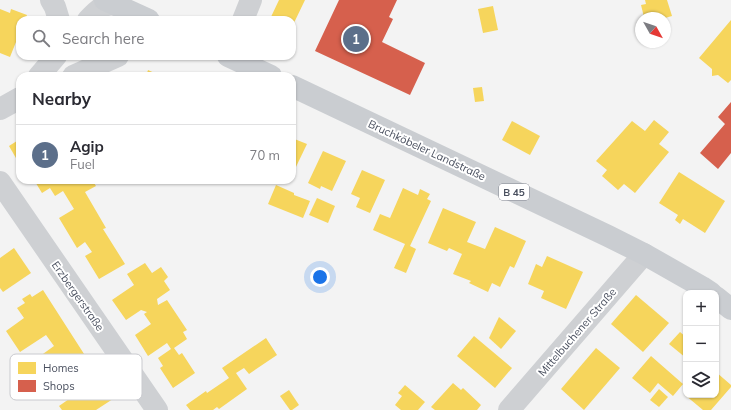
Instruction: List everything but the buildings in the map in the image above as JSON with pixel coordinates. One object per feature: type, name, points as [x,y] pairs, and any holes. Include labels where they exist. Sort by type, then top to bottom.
[{"type":"main road","points":[[113,6],[139,16]]},
{"type":"main road","points":[[237,60],[263,72]]},
{"type":"main road","name":"Bruchköbeler Landstraße","points":[[296,88],[644,254],[706,290]]},
{"type":"main road","points":[[719,299],[731,308]]},
{"type":"street","points":[[51,0],[55,7],[57,16]]},
{"type":"street","points":[[245,16],[251,0]]},
{"type":"street","points":[[92,16],[99,9],[108,5],[113,6]]},
{"type":"street","points":[[42,72],[53,60]]},
{"type":"street","points":[[87,67],[107,60]]},
{"type":"street","points":[[0,109],[16,100]]},
{"type":"street","name":"Erzbergerstraße","points":[[0,182],[118,354]]},
{"type":"street","name":"Mittelbuchener Straße","points":[[509,410],[644,254]]},
{"type":"street","name":"Erzbergerstraße","points":[[142,388],[157,410]]},
{"type":"place","name":"Agip","points":[[356,39]]}]
